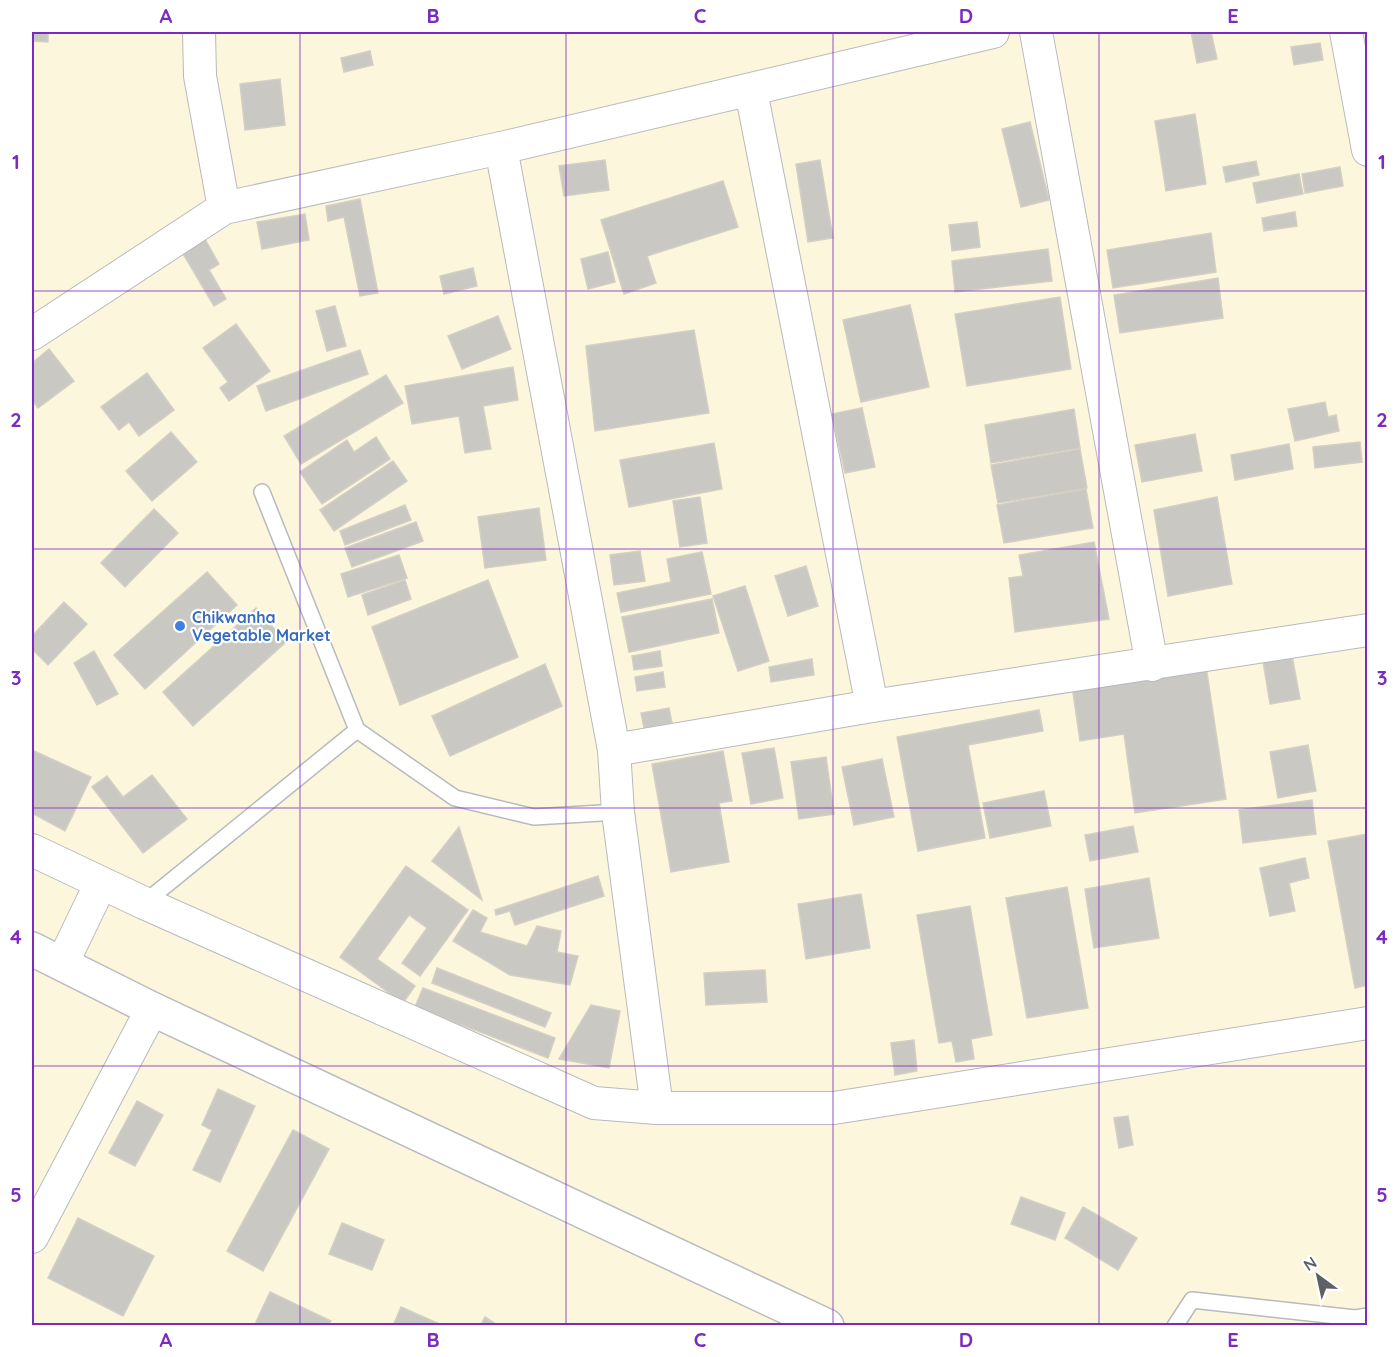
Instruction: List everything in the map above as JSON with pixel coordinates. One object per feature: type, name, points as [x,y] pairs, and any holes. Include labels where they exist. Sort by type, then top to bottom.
[{"type":"street","points":[[199,32],[200,76],[225,208]]},
{"type":"street","points":[[32,334],[225,208],[751,91],[993,32]]},
{"type":"street","points":[[1036,32],[1152,665]]},
{"type":"street","points":[[1346,32],[1368,150]]},
{"type":"street","points":[[751,91],[872,706]]},
{"type":"street","points":[[501,148],[614,750],[618,812],[657,1108]]},
{"type":"street","points":[[614,750],[872,706],[1152,665],[1368,630]]},
{"type":"street","points":[[32,850],[144,903],[594,1103],[657,1108],[834,1108],[1368,1023]]},
{"type":"street","points":[[62,964],[101,883]]},
{"type":"street","points":[[32,949],[152,1008],[827,1326]]},
{"type":"street","points":[[32,1237],[152,1008]]},
{"type":"lane","points":[[262,492],[357,730],[455,798],[534,817],[618,812]]},
{"type":"lane","points":[[144,903],[357,730]]},
{"type":"lane","points":[[1175,1326],[1192,1300],[1355,1318],[1368,1317]]},
{"type":"shaded area","points":[[32,32],[1367,32],[1367,1325],[32,1325]]},
{"type":"building","points":[[32,32],[48,32],[48,42],[32,41]]},
{"type":"building","points":[[1191,32],[1211,32],[1217,59],[1197,63]]},
{"type":"building","points":[[1320,43],[1323,60],[1294,65],[1291,47]]},
{"type":"building","points":[[370,51],[373,65],[344,72],[341,58]]},
{"type":"building","points":[[280,79],[285,125],[245,130],[240,84]]},
{"type":"building","points":[[1195,114],[1206,184],[1166,191],[1155,121]]},
{"type":"building","points":[[1030,122],[1049,200],[1021,207],[1002,129]]},
{"type":"building","points":[[605,160],[609,190],[564,196],[559,166]]},
{"type":"building","points":[[820,160],[833,238],[808,242],[796,164]]},
{"type":"building","points":[[1256,161],[1259,175],[1226,182],[1223,167]]},
{"type":"building","points":[[1340,167],[1343,186],[1305,193],[1302,174]]},
{"type":"building","points":[[1299,174],[1303,194],[1257,203],[1253,183]]},
{"type":"building","points":[[723,181],[738,227],[647,256],[656,283],[624,294],[601,220]]},
{"type":"building","points":[[360,199],[378,293],[360,296],[344,217],[328,221],[326,206]]},
{"type":"building","points":[[1295,212],[1297,226],[1264,231],[1262,218]]},
{"type":"building","points":[[305,214],[309,240],[262,249],[257,222]]},
{"type":"building","points":[[977,222],[980,247],[952,251],[949,225]]},
{"type":"building","points":[[1211,233],[1216,272],[1113,288],[1107,250]]},
{"type":"building","points":[[202,234],[219,264],[209,270],[226,299],[214,306],[179,247]]},
{"type":"building","points":[[1048,249],[1052,281],[955,292],[952,261]]},
{"type":"building","points":[[608,252],[615,282],[588,289],[581,259]]},
{"type":"building","points":[[473,268],[477,286],[444,294],[440,276]]},
{"type":"building","points":[[1218,278],[1223,318],[1120,333],[1114,295]]},
{"type":"building","points":[[1060,297],[1071,369],[967,386],[955,314]]},
{"type":"building","points":[[910,305],[929,387],[861,402],[843,320]]},
{"type":"building","points":[[335,306],[346,346],[327,351],[316,311]]},
{"type":"building","points":[[498,316],[511,349],[462,369],[448,336]]},
{"type":"building","points":[[236,324],[270,371],[229,401],[220,388],[228,382],[203,348]]},
{"type":"building","points":[[694,330],[709,413],[595,431],[586,346]]},
{"type":"building","points":[[49,349],[74,381],[38,408],[32,400],[32,363]]},
{"type":"building","points":[[360,350],[368,374],[266,411],[257,386]]},
{"type":"building","points":[[513,367],[518,400],[483,406],[491,449],[465,453],[459,416],[412,424],[405,386]]},
{"type":"building","points":[[147,373],[174,410],[139,436],[129,422],[119,430],[101,407]]},
{"type":"building","points":[[386,375],[403,403],[301,464],[284,436]]},
{"type":"building","points":[[1325,402],[1328,417],[1336,415],[1339,431],[1295,441],[1288,409]]},
{"type":"building","points":[[862,408],[875,467],[845,473],[832,414]]},
{"type":"building","points":[[1074,409],[1080,448],[991,463],[985,425]]},
{"type":"building","points":[[171,432],[197,462],[152,501],[126,471]]},
{"type":"building","points":[[1195,434],[1202,471],[1142,482],[1135,445]]},
{"type":"building","points":[[376,437],[390,459],[322,504],[300,472],[347,440],[354,452]]},
{"type":"building","points":[[1360,442],[1362,462],[1315,468],[1313,447]]},
{"type":"building","points":[[714,443],[722,489],[629,507],[620,460]]},
{"type":"building","points":[[1289,444],[1293,469],[1235,480],[1231,455]]},
{"type":"building","points":[[1080,449],[1087,488],[998,503],[991,465]]},
{"type":"building","points":[[393,461],[407,481],[334,531],[320,510]]},
{"type":"building","points":[[1086,489],[1093,528],[1004,543],[997,505]]},
{"type":"building","points":[[700,497],[707,543],[680,547],[673,501]]},
{"type":"building","points":[[1217,497],[1232,584],[1168,596],[1154,510]]},
{"type":"building","points":[[405,505],[411,520],[345,545],[340,531]]},
{"type":"building","points":[[539,508],[546,560],[485,568],[478,517]]},
{"type":"building","points":[[154,509],[178,533],[125,587],[101,563]]},
{"type":"building","points":[[416,522],[423,541],[352,567],[345,548]]},
{"type":"building","points":[[1094,542],[1109,619],[1015,632],[1009,578],[1023,576],[1019,555]]},
{"type":"building","points":[[640,551],[645,581],[614,585],[610,555]]},
{"type":"building","points":[[702,552],[711,594],[621,612],[617,593],[671,582],[667,559]]},
{"type":"building","points":[[399,555],[407,578],[348,597],[341,574]]},
{"type":"building","points":[[806,566],[818,606],[788,616],[775,576]]},
{"type":"building","points":[[207,572],[237,605],[145,689],[114,655]]},
{"type":"building","points":[[405,580],[411,599],[368,615],[362,595]]},
{"type":"building","points":[[488,580],[518,657],[400,705],[372,627]]},
{"type":"building","points":[[745,586],[769,661],[738,671],[713,596]]},
{"type":"building","points":[[712,599],[719,633],[629,652],[622,617]]},
{"type":"building","points":[[64,602],[87,624],[48,665],[32,649],[32,636]]},
{"type":"building","points":[[256,608],[286,642],[193,726],[163,692]]},
{"type":"building","points":[[1291,650],[1300,699],[1270,704],[1262,655]]},
{"type":"building","points":[[94,651],[118,694],[97,705],[74,663]]},
{"type":"building","points":[[660,651],[662,666],[634,670],[632,656]]},
{"type":"building","points":[[812,659],[814,675],[771,682],[769,667]]},
{"type":"building","points":[[545,664],[562,706],[450,756],[432,716]]},
{"type":"building","points":[[1206,666],[1226,799],[1135,813],[1124,734],[1080,741],[1072,686]]},
{"type":"building","points":[[663,672],[665,687],[637,691],[635,677]]},
{"type":"building","points":[[669,708],[672,723],[644,728],[641,713]]},
{"type":"building","points":[[1039,710],[1043,731],[968,745],[985,838],[918,851],[897,737]]},
{"type":"building","points":[[1308,745],[1316,791],[1278,798],[1270,752]]},
{"type":"building","points":[[774,748],[783,798],[751,804],[742,753]]},
{"type":"building","points":[[32,750],[91,777],[65,831],[32,813]]},
{"type":"building","points":[[723,751],[732,801],[719,803],[729,862],[671,872],[652,764]]},
{"type":"building","points":[[826,757],[834,814],[799,819],[791,762]]},
{"type":"building","points":[[882,759],[894,817],[854,825],[842,767]]},
{"type":"building","points":[[152,775],[187,819],[143,853],[92,787],[107,776],[123,797]]},
{"type":"building","points":[[1044,791],[1051,826],[990,838],[983,803]]},
{"type":"building","points":[[1312,800],[1316,834],[1243,843],[1239,810]]},
{"type":"building","points":[[1133,826],[1138,852],[1090,861],[1085,835]]},
{"type":"building","points":[[459,827],[482,900],[432,861]]},
{"type":"building","points":[[1368,834],[1368,985],[1355,988],[1328,841]]},
{"type":"building","points":[[1305,858],[1309,878],[1289,883],[1295,911],[1270,916],[1260,868]]},
{"type":"building","points":[[406,866],[468,910],[420,976],[402,963],[427,928],[409,915],[377,959],[415,986],[403,1003],[340,957]]},
{"type":"building","points":[[598,876],[604,896],[515,925],[510,911],[496,915],[495,910]]},
{"type":"building","points":[[1149,878],[1159,938],[1094,948],[1085,889]]},
{"type":"building","points":[[1067,887],[1088,1008],[1027,1018],[1006,898]]},
{"type":"building","points":[[861,894],[870,948],[806,959],[798,904]]},
{"type":"building","points":[[970,906],[992,1035],[971,1039],[974,1059],[956,1062],[952,1041],[939,1043],[917,915]]},
{"type":"building","points":[[473,910],[487,918],[480,932],[527,946],[537,926],[561,931],[557,952],[578,956],[570,985],[510,975],[453,941]]},
{"type":"building","points":[[437,968],[551,1013],[545,1027],[432,983]]},
{"type":"building","points":[[765,970],[767,1002],[706,1005],[704,973]]},
{"type":"building","points":[[423,988],[555,1038],[548,1058],[415,1007]]},
{"type":"building","points":[[591,1005],[620,1011],[609,1068],[559,1059]]},
{"type":"building","points":[[914,1040],[917,1071],[895,1075],[891,1043]]},
{"type":"building","points":[[218,1089],[255,1106],[220,1182],[193,1170],[212,1130],[202,1125]]},
{"type":"building","points":[[137,1101],[163,1115],[135,1166],[109,1153]]},
{"type":"building","points":[[1128,1116],[1133,1145],[1119,1148],[1114,1118]]},
{"type":"building","points":[[293,1130],[329,1149],[263,1271],[227,1251]]},
{"type":"building","points":[[1021,1197],[1065,1213],[1055,1240],[1011,1224]]},
{"type":"building","points":[[1083,1207],[1137,1238],[1118,1270],[1065,1238]]},
{"type":"building","points":[[78,1218],[154,1256],[123,1316],[48,1278]]},
{"type":"building","points":[[342,1223],[384,1240],[372,1270],[329,1254]]},
{"type":"building","points":[[270,1292],[331,1321],[328,1326],[264,1326],[256,1322]]},
{"type":"building","points":[[401,1307],[444,1326],[393,1326]]},
{"type":"building","points":[[485,1317],[499,1326],[480,1326]]},
{"type":"place","name":"Chikwanha Vegetable Market","points":[[180,626]]}]
